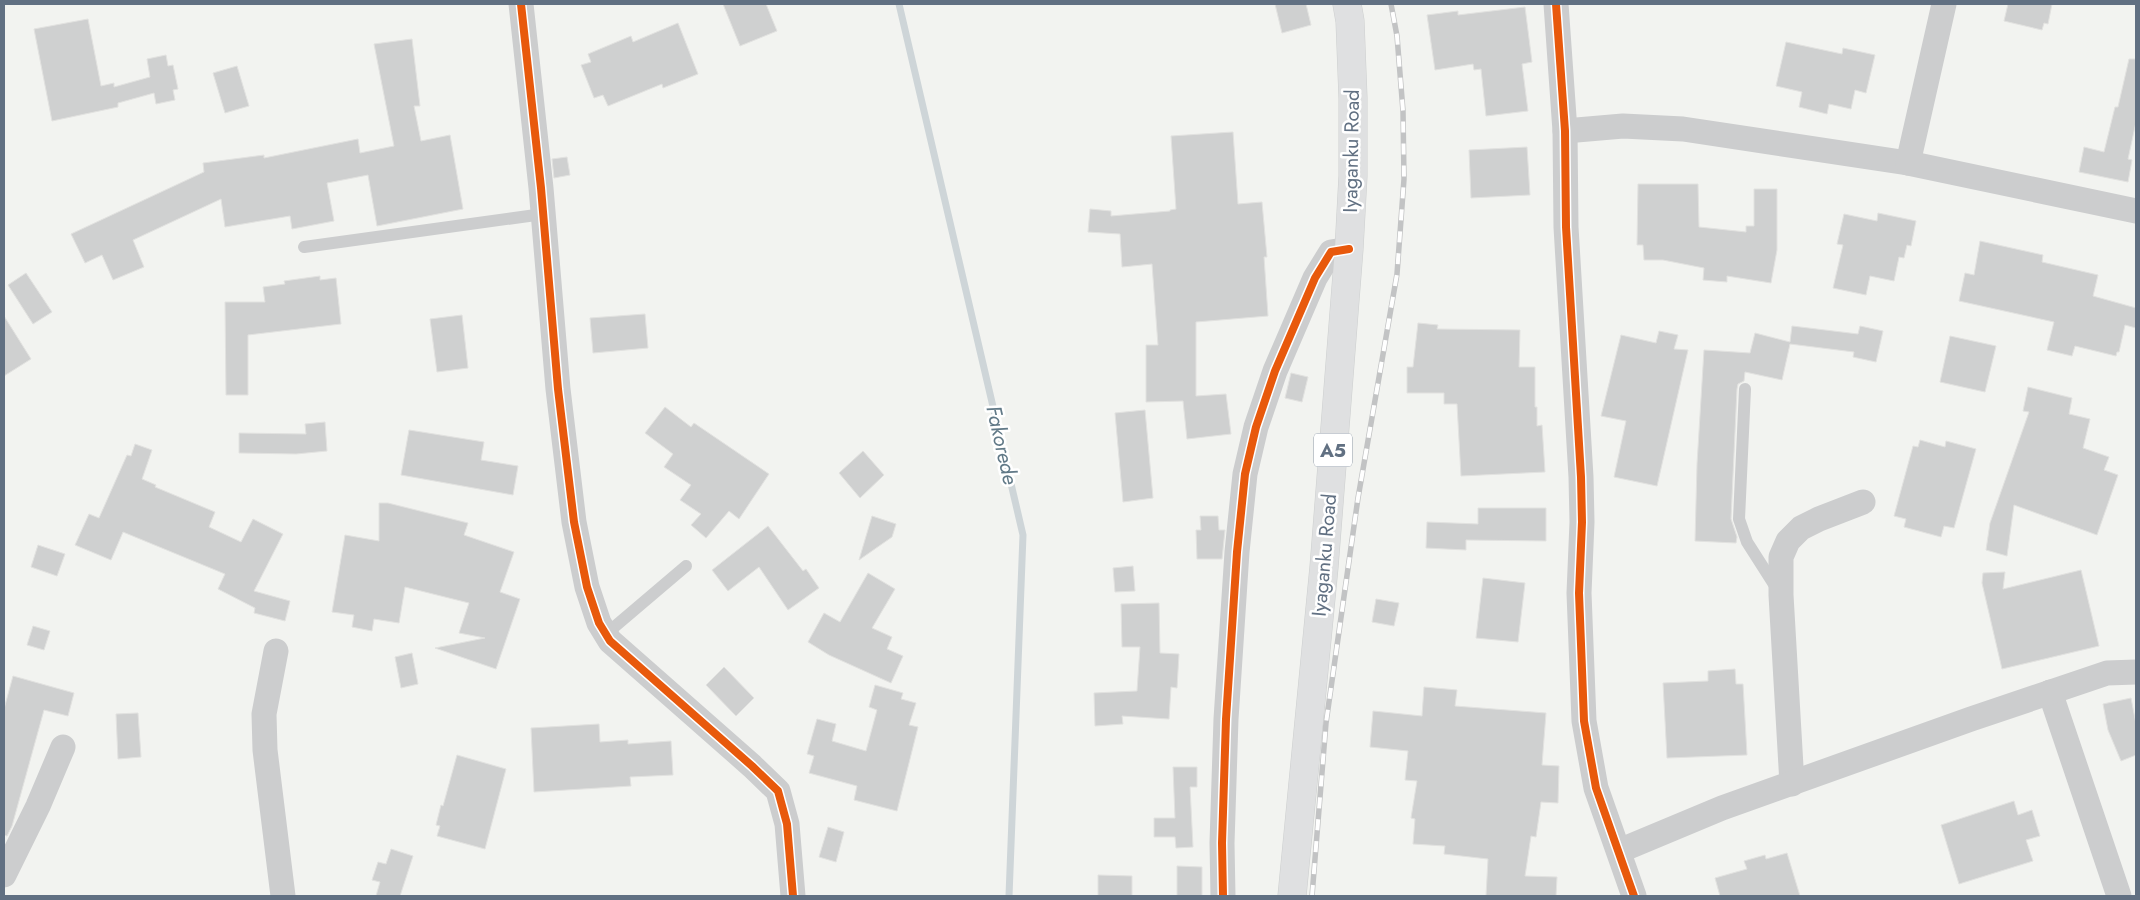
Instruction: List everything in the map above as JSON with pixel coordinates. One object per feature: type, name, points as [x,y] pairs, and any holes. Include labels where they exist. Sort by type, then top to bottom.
[{"type":"highway","name":"Iyaganku Road","points":[[1292,896],[1324,567],[1349,249],[1353,176],[1353,98],[1350,21],[1347,4]]},
{"type":"street","points":[[521,4],[543,214],[558,390],[574,522],[587,587],[599,623],[610,641],[752,766],[778,792],[787,824],[793,896]]},
{"type":"street","points":[[1556,4],[1565,131],[1566,227],[1581,477],[1582,522],[1579,593],[1584,720],[1596,788],[1634,896]]},
{"type":"street","points":[[1908,163],[1944,4]]},
{"type":"street","points":[[1565,131],[1622,126],[1683,129],[1908,163],[2136,211]]},
{"type":"street","points":[[1223,896],[1222,843],[1226,719],[1237,552],[1245,474],[1256,428],[1275,371],[1315,278],[1331,252],[1349,249]]},
{"type":"street","points":[[1792,784],[1781,596],[1781,557],[1788,541],[1807,525],[1863,502]]},
{"type":"street","points":[[276,651],[264,723],[265,750],[283,896]]},
{"type":"street","points":[[1619,851],[1722,808],[2050,692],[2107,673],[2136,672]]},
{"type":"street","points":[[2050,692],[2119,896]]},
{"type":"street","points":[[4,876],[38,806],[63,747]]},
{"type":"lane","points":[[304,247],[543,214]]},
{"type":"lane","points":[[1745,389],[1739,519],[1747,542],[1781,596]]},
{"type":"lane","points":[[606,634],[686,566]]},
{"type":"building","points":[[723,4],[766,4],[777,31],[740,46]]},
{"type":"building","points":[[1275,4],[1306,4],[1311,25],[1282,33]]},
{"type":"building","points":[[2008,4],[2052,4],[2048,24],[2044,23],[2042,30],[2004,21]]},
{"type":"building","points":[[1525,7],[1532,62],[1522,64],[1528,111],[1486,116],[1481,69],[1474,70],[1473,64],[1435,70],[1427,15],[1458,11],[1458,15]]},
{"type":"building","points":[[88,19],[101,86],[114,83],[114,87],[150,77],[147,59],[166,55],[168,66],[173,65],[178,89],[173,90],[175,100],[156,104],[154,93],[118,103],[118,107],[52,121],[34,29]]},
{"type":"building","points":[[678,23],[698,74],[663,88],[662,84],[608,106],[603,95],[594,98],[581,65],[591,62],[588,54],[631,36],[633,42]]},
{"type":"building","points":[[412,39],[420,106],[414,106],[421,141],[450,135],[463,209],[377,226],[368,175],[327,183],[334,221],[292,229],[290,216],[225,227],[221,199],[133,240],[144,267],[113,280],[102,255],[85,263],[71,234],[204,172],[203,163],[264,155],[264,158],[358,139],[360,153],[394,146],[374,44]]},
{"type":"building","points":[[1786,42],[1842,54],[1843,48],[1875,55],[1866,93],[1855,90],[1851,109],[1829,104],[1827,114],[1799,107],[1802,92],[1776,86]]},
{"type":"building","points":[[2129,59],[2136,59],[2136,122],[2128,159],[2132,160],[2128,182],[2079,172],[2084,147],[2104,152],[2115,107],[2118,107]]},
{"type":"building","points":[[237,66],[249,106],[225,113],[213,73]]},
{"type":"building","points":[[1233,132],[1238,204],[1262,202],[1267,257],[1264,257],[1268,316],[1196,322],[1196,396],[1226,394],[1231,434],[1187,439],[1183,401],[1146,402],[1146,345],[1158,345],[1152,264],[1122,267],[1120,234],[1088,232],[1090,209],[1111,211],[1111,216],[1176,209],[1171,136]]},
{"type":"building","points":[[1527,147],[1530,195],[1471,198],[1469,150]]},
{"type":"building","points":[[567,157],[570,175],[554,178],[552,159]]},
{"type":"building","points":[[1638,184],[1698,184],[1699,227],[1746,232],[1746,226],[1754,226],[1754,189],[1777,189],[1777,250],[1771,283],[1727,276],[1727,282],[1703,280],[1704,268],[1663,260],[1644,260],[1643,245],[1637,245]]},
{"type":"building","points":[[1878,213],[1916,221],[1911,246],[1907,245],[1904,258],[1899,257],[1894,281],[1870,276],[1866,295],[1833,288],[1843,245],[1837,244],[1844,214],[1877,221]]},
{"type":"building","points":[[1980,241],[2043,255],[2042,262],[2098,275],[2093,296],[2136,308],[2136,328],[2125,325],[2119,352],[2117,352],[2116,356],[2075,346],[2072,356],[2047,350],[2054,322],[1959,301],[1965,273],[1974,275]]},
{"type":"building","points":[[26,273],[52,312],[33,324],[8,285]]},
{"type":"building","points":[[320,276],[320,280],[336,278],[341,324],[248,335],[248,395],[226,395],[225,302],[265,302],[263,287],[285,284],[284,281]]},
{"type":"building","points":[[645,314],[648,348],[593,353],[590,318]]},
{"type":"building","points":[[462,315],[468,368],[437,372],[430,319]]},
{"type":"building","points":[[4,316],[31,359],[4,376]]},
{"type":"building","points":[[1418,323],[1438,325],[1437,329],[1520,330],[1519,367],[1535,367],[1535,407],[1537,407],[1537,426],[1542,425],[1545,472],[1461,476],[1457,404],[1444,404],[1444,393],[1407,393],[1407,367],[1413,367]]},
{"type":"building","points":[[1792,326],[1858,334],[1860,326],[1883,331],[1876,362],[1853,357],[1854,352],[1790,344],[1782,380],[1745,372],[1744,381],[1738,384],[1737,389],[1731,519],[1737,537],[1736,543],[1695,541],[1697,464],[1704,350],[1750,353],[1755,333],[1790,342]]},
{"type":"building","points":[[1659,331],[1678,335],[1674,349],[1688,350],[1657,486],[1614,477],[1626,421],[1601,416],[1621,335],[1656,343]]},
{"type":"building","points":[[1950,336],[1996,346],[1985,392],[1940,382]]},
{"type":"building","points":[[1291,373],[1308,377],[1302,402],[1285,398]]},
{"type":"building","points":[[2028,387],[2072,398],[2069,414],[2090,419],[2083,448],[2109,457],[2104,470],[2118,475],[2097,535],[2014,505],[2007,556],[1986,550],[1990,523],[2029,412],[2023,411]]},
{"type":"building","points":[[665,407],[691,427],[694,423],[769,474],[739,519],[729,511],[706,538],[691,525],[701,514],[680,500],[691,485],[664,467],[673,454],[645,433]]},
{"type":"building","points":[[1145,410],[1153,498],[1123,502],[1115,413]]},
{"type":"building","points":[[325,422],[327,451],[296,454],[239,453],[239,433],[306,434],[305,424]]},
{"type":"building","points":[[409,430],[484,442],[481,460],[518,466],[513,495],[401,475]]},
{"type":"building","points":[[1920,440],[1945,447],[1946,441],[1976,449],[1954,528],[1944,526],[1941,537],[1904,527],[1906,519],[1894,516],[1913,446],[1918,447]]},
{"type":"building","points":[[135,444],[152,450],[142,479],[156,485],[155,487],[215,512],[209,527],[241,542],[253,519],[283,534],[254,591],[290,601],[285,621],[254,613],[255,608],[218,589],[225,574],[123,532],[111,560],[75,545],[89,514],[99,518],[127,455],[131,456]]},
{"type":"building","points":[[863,451],[884,475],[860,498],[839,473]]},
{"type":"building","points":[[379,503],[388,503],[468,523],[464,535],[514,552],[500,592],[520,599],[496,669],[435,648],[485,638],[459,633],[469,603],[405,587],[399,623],[374,619],[372,631],[352,627],[354,615],[332,612],[345,535],[379,541]]},
{"type":"building","points":[[1478,508],[1546,508],[1546,541],[1466,540],[1466,550],[1426,548],[1427,522],[1478,524]]},
{"type":"building","points":[[872,516],[896,524],[892,537],[859,560]]},
{"type":"building","points":[[1200,516],[1218,516],[1219,530],[1225,530],[1222,559],[1197,559],[1196,530],[1201,530]]},
{"type":"building","points":[[768,526],[803,571],[806,569],[819,588],[788,610],[759,567],[728,591],[712,570]]},
{"type":"building","points":[[38,545],[65,554],[57,576],[31,567]]},
{"type":"building","points":[[1133,566],[1135,591],[1115,592],[1113,568]]},
{"type":"building","points":[[2081,570],[2099,646],[2002,669],[1982,583],[1983,573],[2005,572],[2003,589]]},
{"type":"building","points":[[868,573],[895,589],[872,628],[892,637],[887,649],[903,656],[891,683],[829,655],[808,642],[824,613],[840,622]]},
{"type":"building","points":[[1483,578],[1525,583],[1518,642],[1476,638]]},
{"type":"building","points":[[1376,599],[1399,603],[1394,626],[1372,622]]},
{"type":"building","points":[[1159,603],[1160,653],[1179,654],[1177,688],[1171,687],[1169,719],[1122,716],[1123,724],[1095,726],[1094,693],[1137,691],[1140,647],[1122,647],[1121,604]]},
{"type":"building","points":[[33,626],[50,631],[44,650],[27,645]]},
{"type":"building","points":[[412,653],[418,684],[401,688],[395,657]]},
{"type":"building","points":[[724,667],[754,698],[736,716],[706,685]]},
{"type":"building","points":[[1735,669],[1736,684],[1743,684],[1747,755],[1667,758],[1663,683],[1708,681],[1708,671]]},
{"type":"building","points":[[13,676],[74,693],[68,716],[44,710],[12,826],[7,836],[4,835],[4,709]]},
{"type":"building","points":[[875,685],[903,693],[901,699],[916,703],[909,725],[918,727],[897,811],[854,800],[857,786],[809,773],[814,756],[807,754],[817,719],[836,724],[832,741],[866,751],[877,710],[869,707]]},
{"type":"building","points":[[1424,687],[1457,690],[1455,706],[1546,713],[1542,765],[1559,766],[1558,803],[1541,802],[1536,837],[1531,836],[1525,876],[1557,877],[1556,896],[1486,896],[1488,859],[1444,854],[1445,846],[1413,844],[1415,819],[1411,818],[1417,781],[1405,780],[1408,751],[1370,747],[1373,711],[1422,716]]},
{"type":"building","points":[[2131,698],[2136,724],[2136,755],[2121,761],[2108,730],[2103,704]]},
{"type":"building","points":[[138,713],[141,757],[118,759],[116,714]]},
{"type":"building","points":[[599,724],[600,742],[628,740],[628,744],[671,741],[673,775],[630,777],[631,786],[534,792],[531,728]]},
{"type":"building","points":[[457,755],[506,769],[485,849],[437,836],[440,826],[436,825]]},
{"type":"building","points":[[1173,767],[1197,767],[1197,787],[1190,787],[1193,847],[1176,848],[1175,837],[1154,837],[1154,818],[1175,818]]},
{"type":"building","points":[[2014,801],[2018,815],[2032,810],[2040,836],[2026,840],[2033,861],[1959,884],[1941,825]]},
{"type":"building","points":[[828,827],[844,832],[836,862],[819,857]]},
{"type":"building","points":[[391,849],[413,856],[400,896],[376,896],[380,882],[372,880],[378,862],[386,864]]},
{"type":"building","points":[[1787,853],[1800,896],[1720,896],[1715,878],[1747,869],[1744,861],[1765,855],[1766,859]]},
{"type":"building","points":[[1177,866],[1202,867],[1202,896],[1177,896]]},
{"type":"building","points":[[1098,875],[1132,876],[1132,896],[1098,896]]},
{"type":"waterway","name":"Fakorede","points":[[899,4],[1023,535],[1009,896]]},
{"type":"railway","points":[[1312,896],[1326,723],[1358,498],[1397,274],[1404,179],[1403,111],[1397,36],[1391,4]]},
{"type":"cycle path","points":[[521,4],[541,188],[558,389],[574,522],[587,587],[599,623],[610,641],[778,791],[787,824],[793,896]]},
{"type":"cycle path","points":[[1556,4],[1565,131],[1566,227],[1581,477],[1582,522],[1579,593],[1584,721],[1596,788],[1634,896]]},
{"type":"cycle path","points":[[1223,896],[1222,843],[1226,719],[1237,552],[1245,474],[1256,427],[1275,371],[1315,278],[1331,252],[1349,249]]}]
